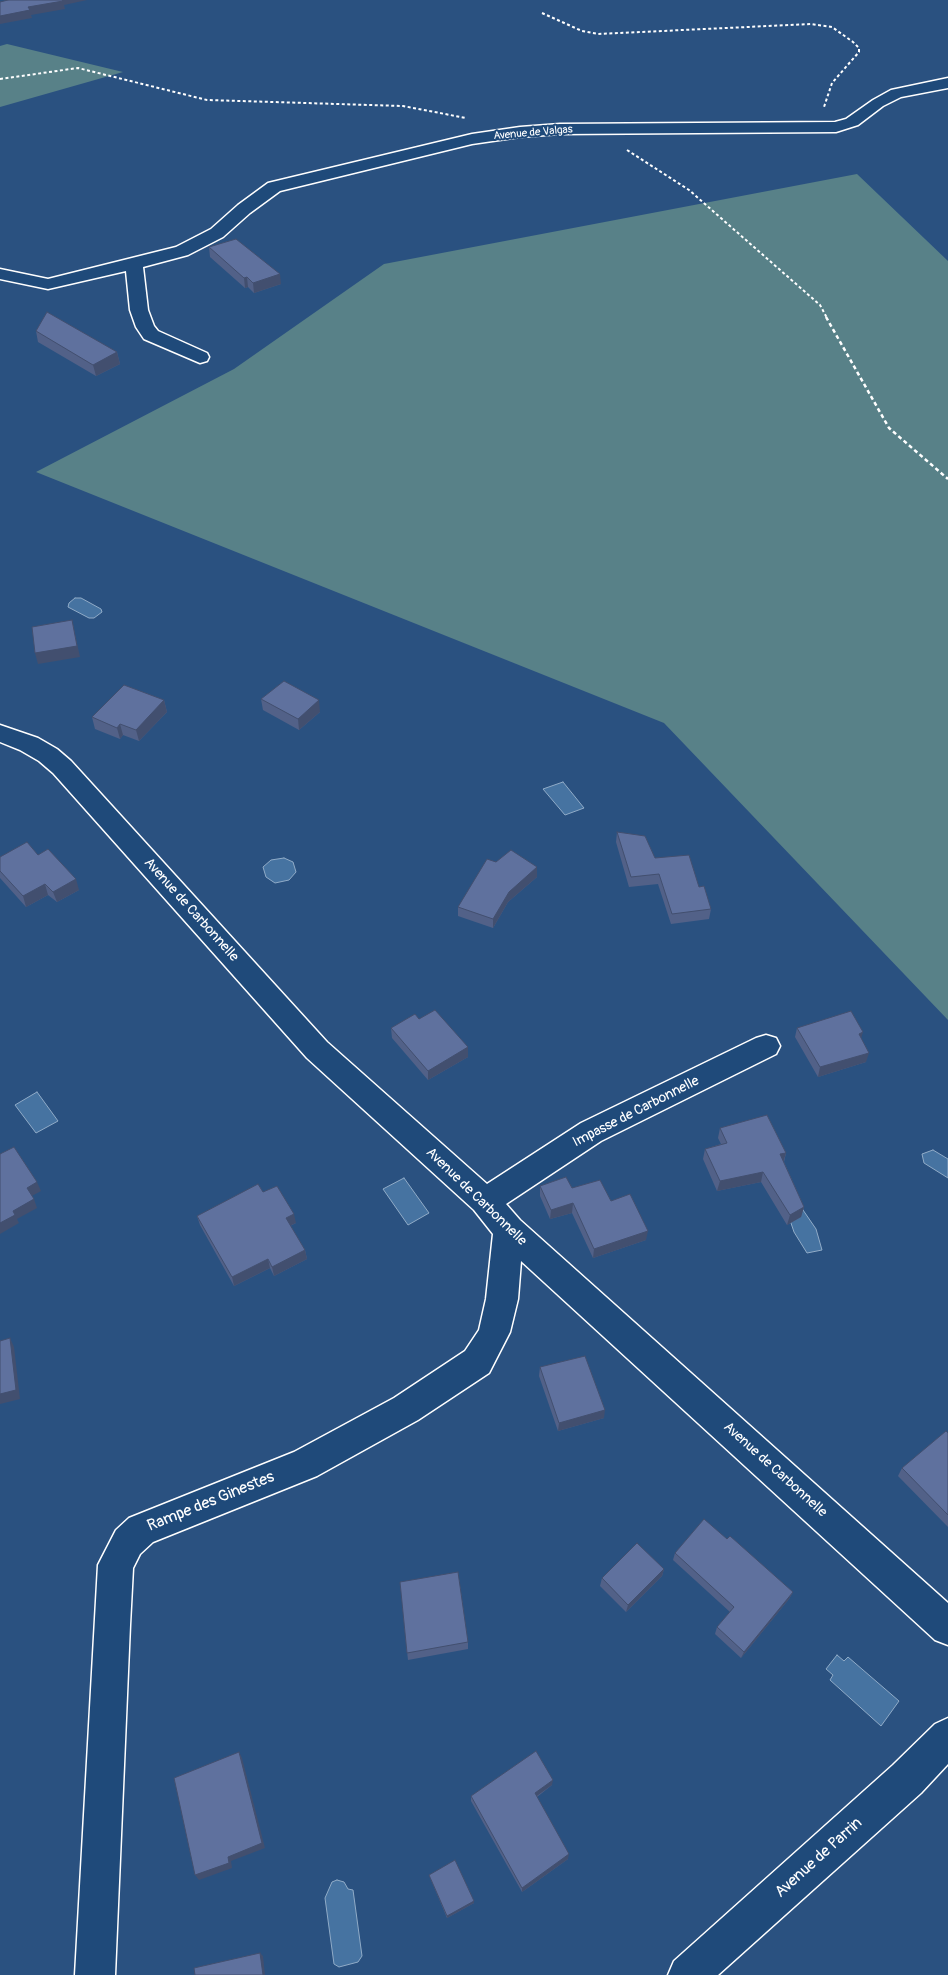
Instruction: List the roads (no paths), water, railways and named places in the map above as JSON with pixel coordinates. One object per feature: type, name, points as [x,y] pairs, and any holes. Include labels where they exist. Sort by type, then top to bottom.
[{"type":"street","name":"Avenue de Valgas","points":[[0,274],[48,284],[65,282],[182,251],[218,233],[264,193],[290,182],[472,140],[539,130],[595,128],[819,128],[843,126],[896,93],[948,83]]},
{"type":"street","points":[[134,264],[139,310],[145,327],[152,335],[200,357]]},
{"type":"street","name":"Avenue de Carbonnelle","points":[[0,733],[29,744],[48,755],[62,767],[317,1050],[484,1201],[509,1230],[948,1627]]},
{"type":"street","name":"Impasse de Carbonnelle","points":[[484,1201],[591,1132],[766,1046]]},
{"type":"street","name":"Rampe des Ginestes","points":[[95,1975],[116,1565],[128,1542],[141,1530],[305,1464],[406,1409],[477,1362],[488,1346],[494,1332],[502,1299],[509,1230]]},
{"type":"street","name":"Avenue de Parrin","points":[[688,1975],[908,1779],[948,1737]]},
{"type":"water","points":[[75,598],[81,598],[101,609],[102,612],[94,618],[89,618],[68,607],[69,603]]},
{"type":"water","points":[[563,782],[584,808],[565,815],[543,789]]},
{"type":"water","points":[[284,858],[293,862],[296,872],[289,880],[275,883],[266,877],[263,867],[271,860]]},
{"type":"water","points":[[37,1092],[58,1121],[36,1133],[15,1105]]},
{"type":"water","points":[[933,1150],[948,1159],[948,1178],[924,1163],[922,1154]]},
{"type":"water","points":[[404,1178],[429,1213],[408,1225],[383,1189]]},
{"type":"water","points":[[803,1210],[816,1229],[822,1250],[807,1253],[794,1232],[788,1214]]},
{"type":"water","points":[[837,1655],[844,1661],[848,1657],[899,1701],[881,1726],[830,1680],[833,1675],[826,1669]]},
{"type":"water","points":[[337,1880],[344,1882],[348,1889],[353,1890],[362,1956],[358,1962],[339,1967],[334,1964],[325,1898],[332,1882]]}]
